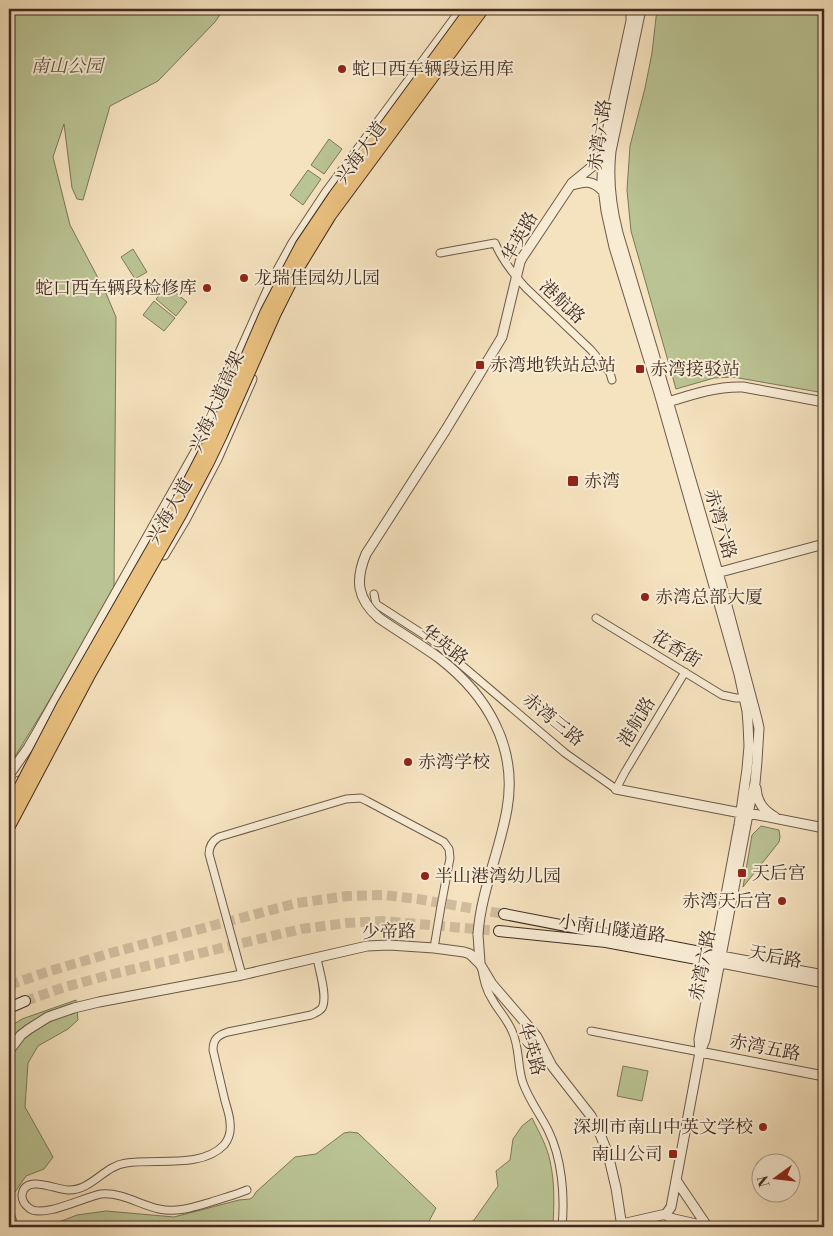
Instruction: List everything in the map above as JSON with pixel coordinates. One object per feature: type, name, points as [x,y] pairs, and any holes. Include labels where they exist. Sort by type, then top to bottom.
[{"type":"main road","name":"兴海大道高架","points":[[9,808],[62,706],[173,512],[213,435],[266,312],[301,245],[471,9]]},
{"type":"main road","name":"兴海大道高架","points":[[9,827],[90,674],[208,463],[275,314],[297,270],[338,205],[483,9]]},
{"type":"main road","name":"小南山隧道路","points":[[504,914],[717,959]]},
{"type":"main road","name":"小南山隧道路","points":[[499,931],[606,942],[717,959]]},
{"type":"main road","points":[[9,1008],[25,1001]]},
{"type":"street","name":"兴海大道","points":[[9,775],[38,731],[196,451],[246,336],[272,281],[293,243],[326,193],[462,9]]},
{"type":"street","name":"兴海大道","points":[[9,794],[75,705],[189,512],[217,459],[271,335],[311,254],[345,202],[488,9]]},
{"type":"street","name":"赤湾六路","points":[[632,9],[631,21],[606,130],[602,158],[603,191],[614,247],[665,403]]},
{"type":"street","name":"赤湾六路","points":[[641,9],[611,151],[610,179],[615,224],[759,728],[755,783],[746,815],[699,1039],[700,1052],[671,1207],[666,1214]]},
{"type":"street","name":"华英路","points":[[562,1227],[563,1188],[554,1145],[525,1087],[514,1036],[489,994],[480,964],[479,918],[508,808],[508,768],[505,751],[488,711],[470,686],[438,658],[379,618],[365,604],[360,587],[360,572],[366,554],[445,431],[502,337],[522,258],[570,186],[611,151]]},
{"type":"street","points":[[570,186],[582,182],[591,183],[603,191]]},
{"type":"street","name":"港航路","points":[[440,253],[495,244],[516,277],[591,350],[610,372],[612,380]]},
{"type":"street","points":[[665,403],[713,389],[731,386],[824,402]]},
{"type":"street","points":[[714,574],[824,544]]},
{"type":"street","name":"赤湾六路","points":[[714,574],[739,674],[748,724],[746,815]]},
{"type":"street","name":"赤湾三路","points":[[374,594],[376,604],[432,640],[566,753],[616,789],[824,832]]},
{"type":"street","name":"花香街","points":[[596,618],[722,695],[744,698]]},
{"type":"street","name":"港航路","points":[[616,789],[685,672]]},
{"type":"street","points":[[755,783],[760,805],[780,820]]},
{"type":"street","points":[[242,975],[209,854],[211,845],[219,837],[346,799],[360,798],[367,801],[448,845],[450,858],[434,948]]},
{"type":"street","name":"赤湾三路","points":[[746,815],[824,828]]},
{"type":"street","name":"少帝路","points":[[9,1051],[20,1035],[48,1017],[99,1002],[242,975],[367,946],[384,945],[434,948],[464,952],[470,954],[480,964],[492,984],[520,1015],[537,1038],[552,1066],[583,1105],[598,1129],[612,1169],[622,1226]]},
{"type":"street","points":[[247,1190],[189,1208],[170,1211],[158,1209],[122,1196],[108,1194],[90,1197],[37,1212],[27,1207],[22,1196],[28,1186],[35,1184],[45,1184],[66,1190],[80,1188],[88,1185],[111,1168],[124,1163],[171,1162],[209,1155],[218,1150],[228,1140],[230,1123],[213,1050],[215,1040],[217,1037],[228,1032],[311,1015],[320,1010],[324,996],[316,958]]},
{"type":"street","name":"天后路","points":[[717,959],[824,975]]},
{"type":"street","name":"天后路","points":[[717,959],[824,983]]},
{"type":"street","points":[[591,1031],[700,1052]]},
{"type":"street","name":"赤湾五路","points":[[700,1052],[824,1076]]},
{"type":"street","points":[[676,1180],[710,1227]]},
{"type":"street","points":[[622,1226],[666,1214],[674,1220],[710,1227]]},
{"type":"green space","name":"南山公园","points":[[9,9],[224,9],[215,22],[158,81],[110,106],[83,200],[77,199],[72,188],[64,124],[53,157],[70,225],[105,291],[116,317],[114,589],[9,766]]},
{"type":"green space","points":[[657,9],[824,9],[824,393],[733,377],[714,378],[676,389],[631,231],[627,190],[630,146],[652,53]]},
{"type":"green space","points":[[329,139],[342,149],[324,174],[311,165]]},
{"type":"green space","points":[[308,170],[321,179],[303,205],[290,195]]},
{"type":"green space","points":[[133,249],[147,272],[135,279],[121,257]]},
{"type":"green space","points":[[167,286],[187,302],[176,316],[156,299]]},
{"type":"green space","points":[[154,301],[175,318],[164,331],[143,315]]},
{"type":"green space","points":[[761,826],[779,830],[779,842],[743,887],[752,835]]},
{"type":"green space","points":[[76,1000],[78,1020],[68,1029],[38,1046],[28,1063],[25,1107],[53,1157],[44,1169],[26,1176],[13,1195],[12,1207],[18,1224],[26,1227],[9,1227],[9,1027],[22,1019]]},
{"type":"green space","points":[[623,1066],[648,1071],[642,1101],[617,1096]]},
{"type":"green space","points":[[532,1118],[545,1144],[552,1169],[554,1194],[553,1227],[462,1227],[474,1220],[498,1186],[496,1171],[510,1160],[513,1139],[522,1126]]},
{"type":"green space","points":[[344,1133],[358,1133],[436,1208],[427,1225],[428,1227],[46,1227],[77,1215],[106,1211],[174,1217],[239,1200],[250,1199],[295,1157],[316,1154]]},
{"type":"tunnel","points":[[9,985],[111,953],[297,903],[348,896],[384,895],[504,914]]},
{"type":"tunnel","points":[[25,1001],[65,987],[109,975],[301,929],[382,921],[499,931]]},
{"type":"place","name":"蛇口西车辆段运用库","points":[[342,69]]},
{"type":"place","name":"龙瑞佳园幼儿园","points":[[244,278]]},
{"type":"place","name":"蛇口西车辆段检修库","points":[[207,288]]},
{"type":"place","name":"赤湾地铁站总站","points":[[480,365]]},
{"type":"place","name":"赤湾接驳站","points":[[640,369]]},
{"type":"place","name":"赤湾","points":[[573,481]]},
{"type":"place","name":"赤湾总部大厦","points":[[645,597]]},
{"type":"place","name":"赤湾学校","points":[[408,762]]},
{"type":"place","name":"天后宫","points":[[742,873]]},
{"type":"place","name":"半山港湾幼儿园","points":[[425,876]]},
{"type":"place","name":"赤湾天后宫","points":[[782,901]]},
{"type":"place","name":"深圳市南山中英文学校","points":[[763,1127]]},
{"type":"place","name":"南山公司","points":[[673,1154]]}]
